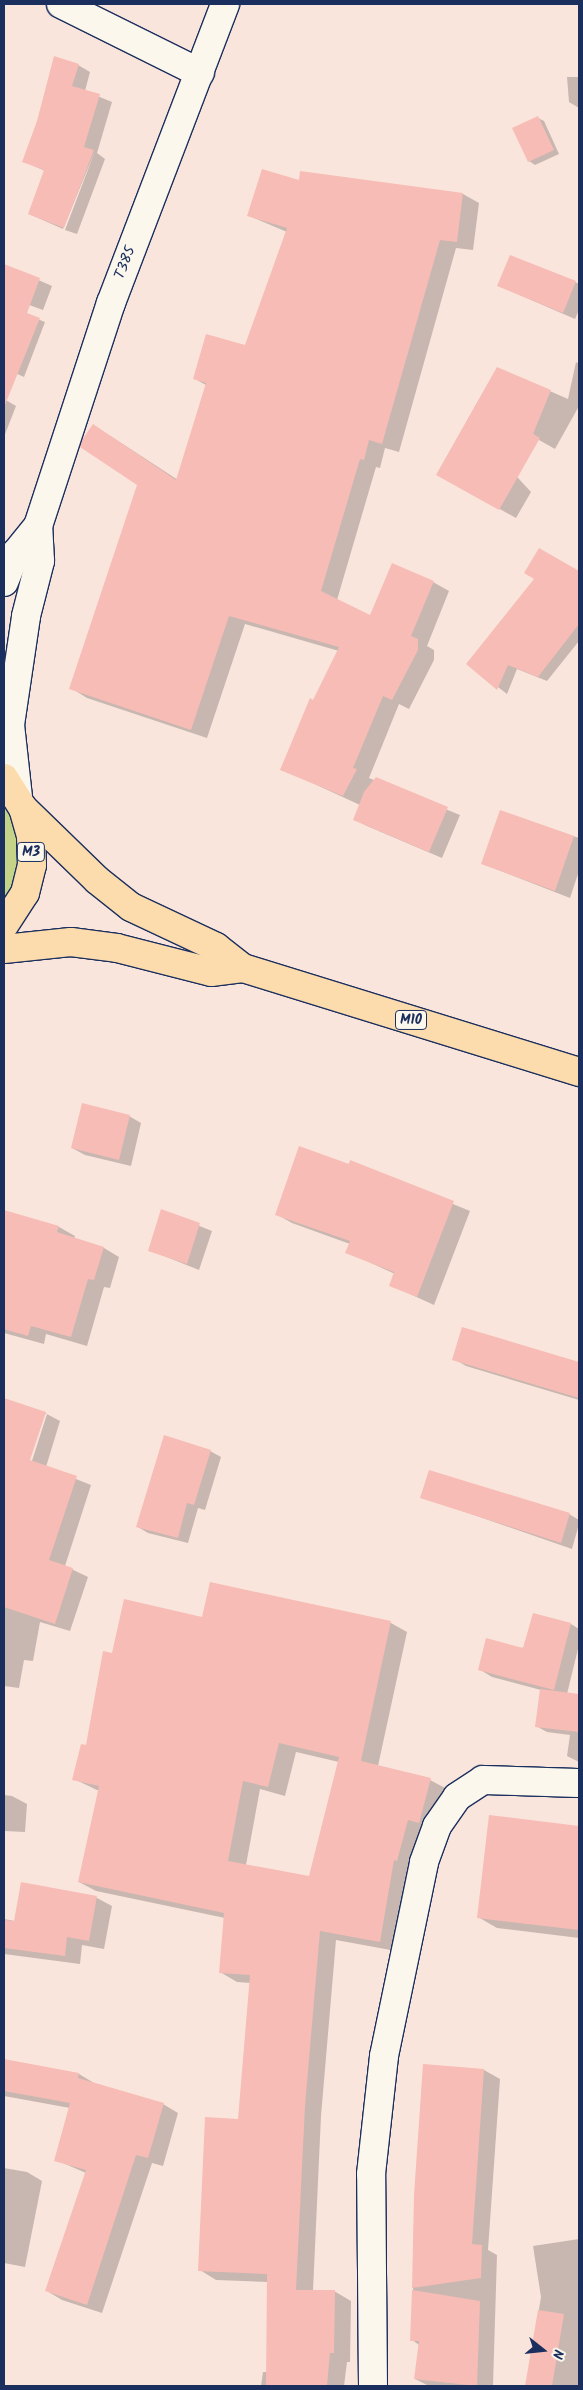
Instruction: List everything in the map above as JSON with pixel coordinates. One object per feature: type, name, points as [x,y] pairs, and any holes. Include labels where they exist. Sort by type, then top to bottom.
[{"type":"highway","name":"M3","points":[[4,925],[25,893],[32,865],[31,836],[15,795]]},
{"type":"highway","name":"M10","points":[[15,795],[97,880],[130,907],[216,947],[243,968],[579,1072]]},
{"type":"highway","name":"M10","points":[[4,949],[71,942],[117,948],[211,972],[243,968]]},
{"type":"street","points":[[61,4],[200,74]]},
{"type":"street","name":"T385","points":[[4,582],[16,554],[38,526],[111,303],[200,74],[225,4]]},
{"type":"street","name":"T385","points":[[15,795],[10,725],[26,616],[40,561],[38,526]]},
{"type":"street","points":[[373,2386],[372,2174],[384,2056],[424,1862],[437,1826],[457,1797],[483,1780],[579,1783]]},
{"type":"green space","points":[[4,799],[17,831],[19,861],[11,889],[4,901]]},
{"type":"building","points":[[54,56],[79,64],[72,86],[100,94],[84,147],[94,150],[64,228],[28,214],[44,170],[22,162],[37,121]]},
{"type":"building","points":[[538,116],[554,150],[528,162],[512,128]]},
{"type":"building","points":[[262,169],[299,180],[300,171],[463,193],[457,242],[440,240],[382,444],[369,440],[364,460],[360,459],[321,591],[370,615],[392,563],[434,581],[411,636],[418,639],[418,650],[392,700],[383,696],[353,768],[357,769],[343,796],[280,770],[310,698],[313,700],[339,647],[229,616],[191,730],[69,689],[137,485],[80,447],[82,440],[93,424],[176,480],[206,383],[193,379],[206,334],[245,345],[287,228],[247,216]]},
{"type":"building","points":[[510,255],[576,281],[563,313],[497,286]]},
{"type":"building","points":[[4,264],[40,278],[27,313],[40,318],[5,405]]},
{"type":"building","points":[[497,367],[551,390],[533,434],[540,438],[499,510],[436,475]]},
{"type":"building","points":[[539,548],[579,571],[579,624],[538,677],[508,665],[497,690],[466,664],[534,579],[524,573]]},
{"type":"building","points":[[376,777],[448,807],[429,852],[353,820],[364,792]]},
{"type":"building","points":[[500,810],[574,836],[555,891],[481,864]]},
{"type":"building","points":[[82,1103],[130,1115],[119,1160],[71,1148]]},
{"type":"building","points":[[299,1146],[349,1164],[350,1160],[454,1201],[417,1297],[389,1286],[394,1272],[345,1253],[350,1241],[275,1215]]},
{"type":"building","points":[[161,1209],[200,1223],[187,1264],[148,1251]]},
{"type":"building","points":[[4,1210],[59,1226],[57,1232],[104,1247],[94,1280],[88,1279],[71,1337],[31,1326],[28,1336],[4,1329]]},
{"type":"building","points":[[462,1327],[579,1362],[579,1398],[452,1360]]},
{"type":"building","points":[[4,1398],[46,1412],[30,1460],[77,1476],[49,1560],[73,1568],[55,1624],[4,1607]]},
{"type":"building","points":[[164,1435],[211,1450],[194,1505],[187,1503],[178,1538],[136,1527]]},
{"type":"building","points":[[429,1470],[570,1513],[561,1543],[420,1498]]},
{"type":"building","points":[[210,1582],[391,1621],[361,1761],[431,1778],[419,1823],[408,1820],[397,1861],[394,1860],[380,1942],[320,1931],[305,2106],[296,2290],[335,2290],[334,2353],[330,2353],[327,2386],[266,2386],[267,2274],[198,2271],[205,2117],[238,2119],[250,1975],[219,1973],[224,1913],[78,1882],[99,1786],[72,1780],[81,1744],[86,1745],[103,1651],[112,1653],[124,1599],[202,1617]],"holes":[[[279,1743],[339,1757],[309,1876],[228,1861],[243,1781],[268,1787]]]},
{"type":"building","points":[[533,1613],[571,1623],[554,1690],[478,1670],[486,1638],[523,1648]]},
{"type":"building","points":[[540,1689],[579,1694],[579,1732],[535,1727]]},
{"type":"building","points":[[489,1815],[579,1826],[579,1930],[477,1918]]},
{"type":"building","points":[[21,1882],[97,1896],[89,1941],[67,1937],[65,1956],[4,1948],[4,1920],[14,1921]]},
{"type":"building","points":[[4,2059],[79,2073],[78,2078],[164,2103],[148,2158],[136,2155],[87,2305],[45,2291],[86,2170],[54,2161],[70,2103],[4,2091]]},
{"type":"building","points":[[423,2064],[484,2069],[472,2244],[482,2245],[481,2278],[412,2288],[414,2195]]},
{"type":"building","points":[[412,2290],[480,2301],[477,2386],[414,2379],[419,2341],[410,2341]]},
{"type":"building","points":[[538,2310],[564,2314],[552,2386],[525,2386]]}]
